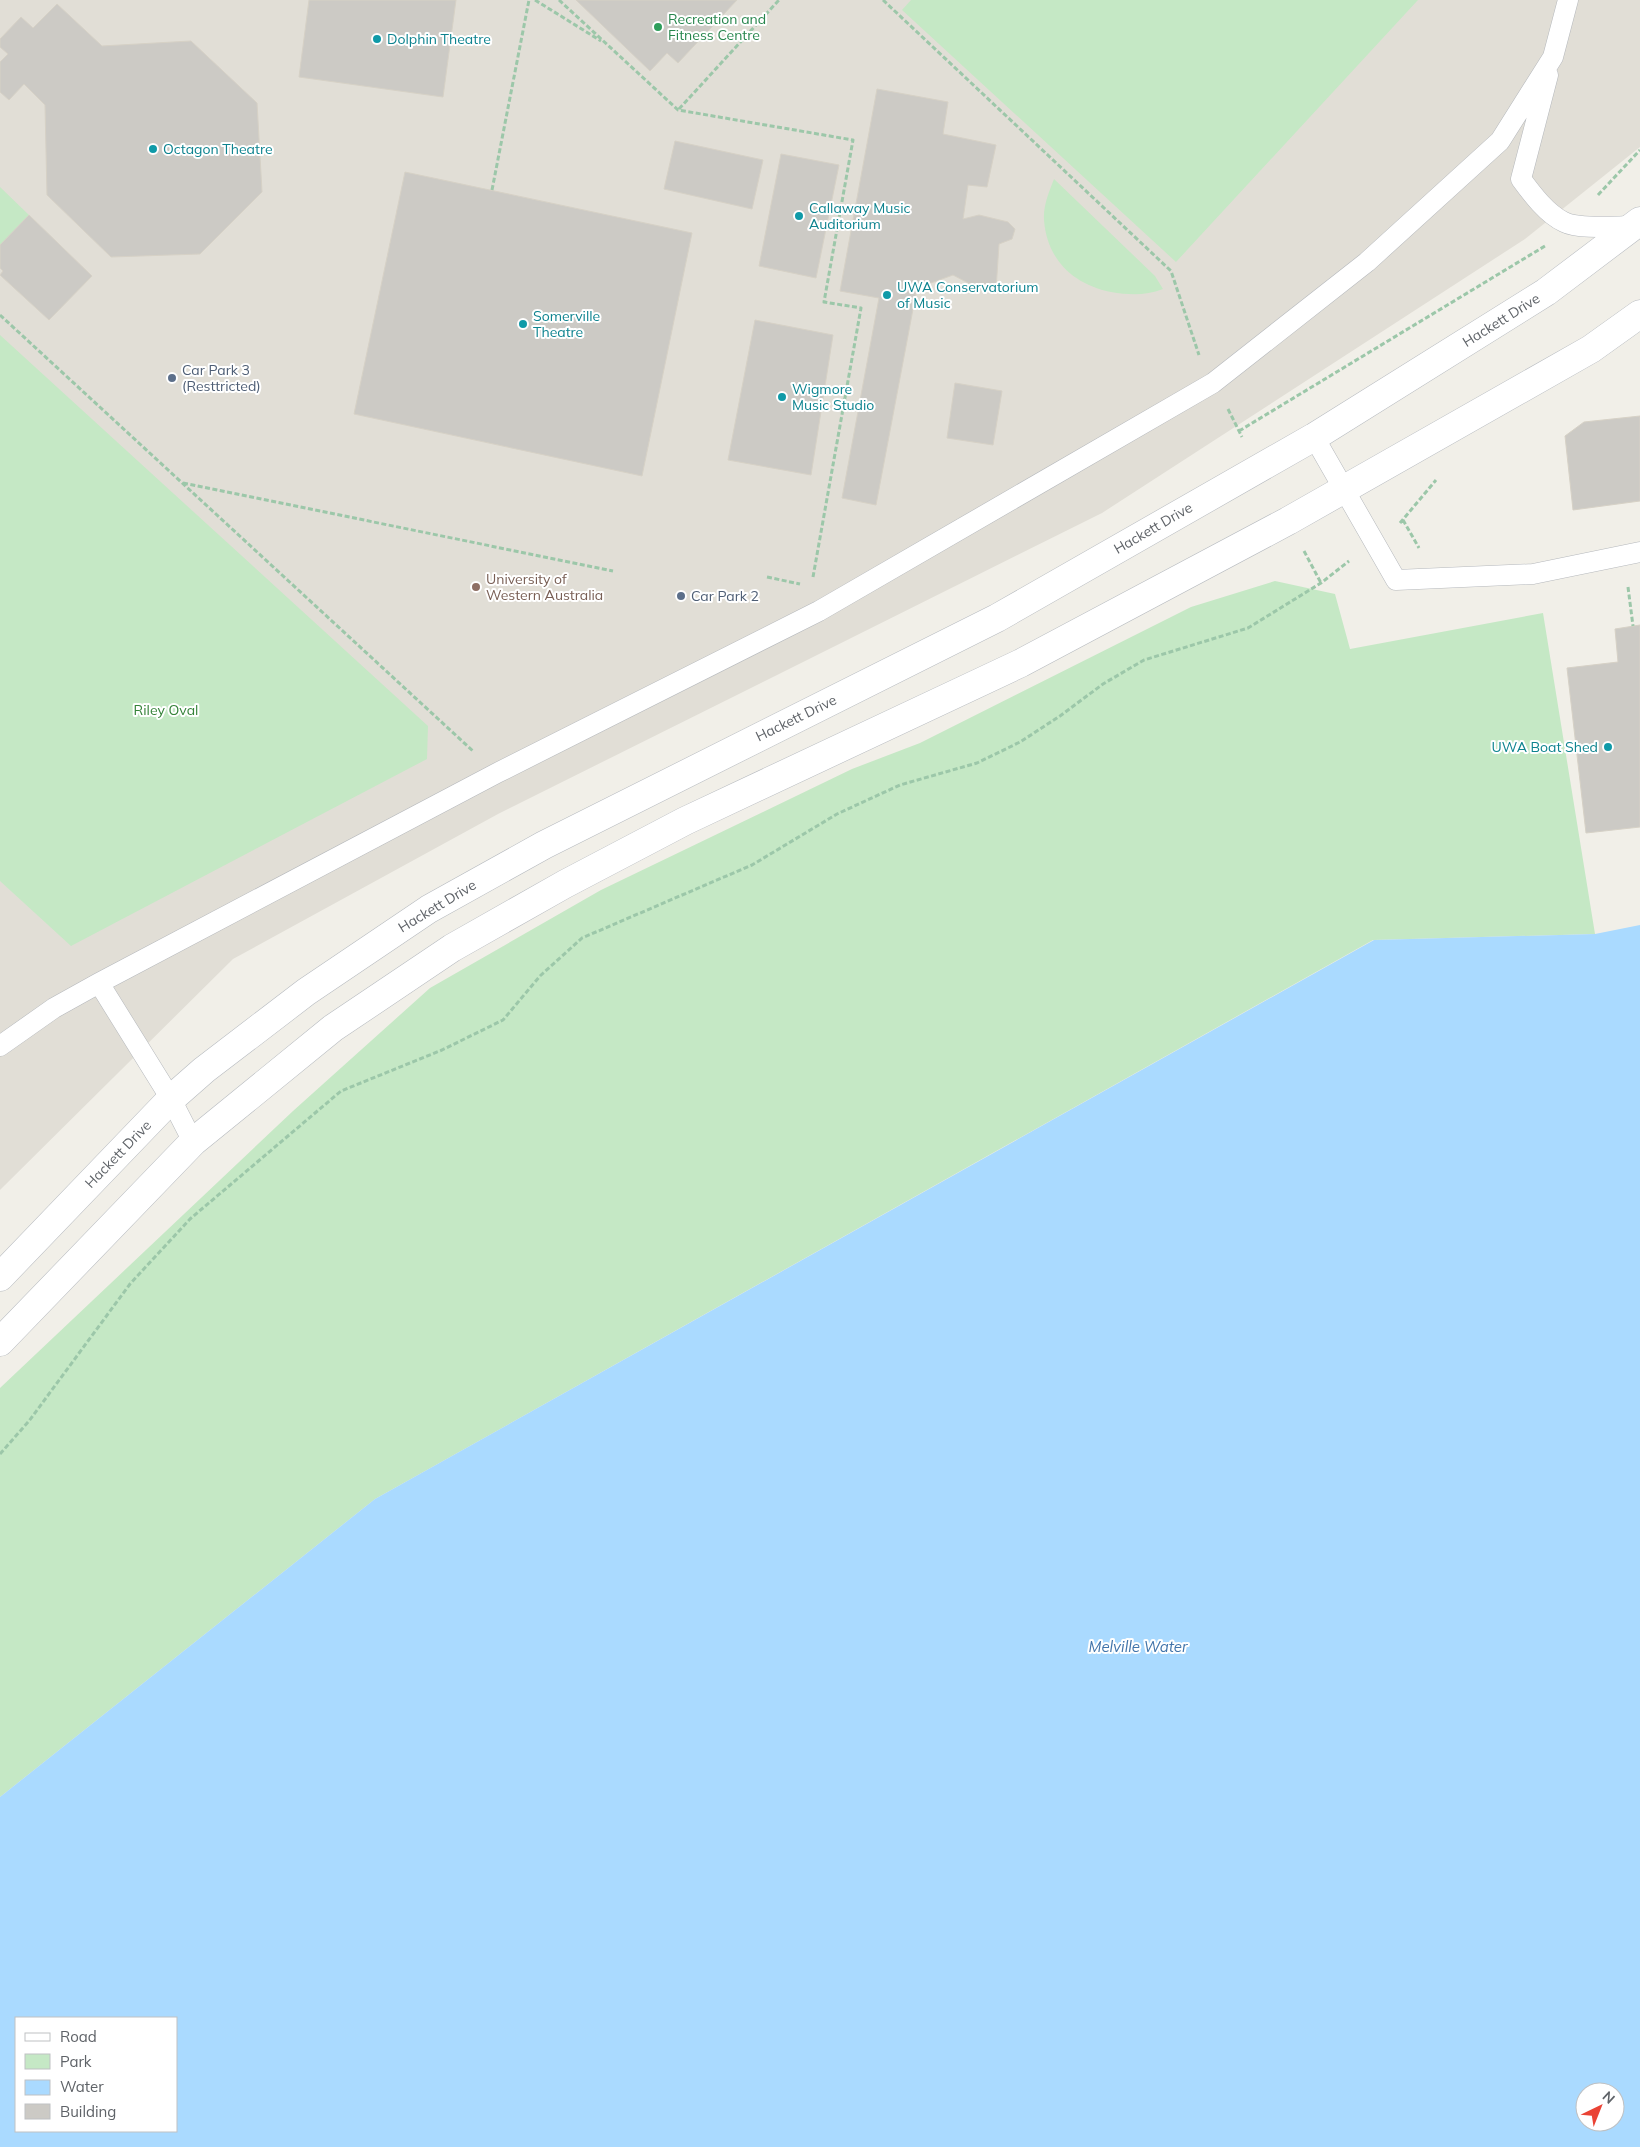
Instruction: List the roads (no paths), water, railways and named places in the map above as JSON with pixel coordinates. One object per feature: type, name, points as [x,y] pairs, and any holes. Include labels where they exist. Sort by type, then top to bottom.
[{"type":"main road","name":"Hackett Drive","points":[[0,1277],[171,1099],[204,1070],[306,992],[429,909],[553,840],[997,618],[1314,437],[1546,292],[1637,224]]},
{"type":"main road","points":[[0,1342],[193,1142],[333,1028],[452,948],[565,884],[685,821],[1021,663],[1343,490],[1591,349],[1640,314]]},
{"type":"lane","points":[[1568,0],[1522,179],[1535,199],[1570,224],[1585,226],[1637,224]]},
{"type":"lane","points":[[0,1046],[54,1008],[99,984],[497,773],[819,610],[1214,383],[1367,262],[1500,141],[1553,56]]},
{"type":"lane","points":[[1314,437],[1396,580],[1533,574],[1640,552]]},
{"type":"lane","points":[[99,984],[171,1099],[193,1142]]},
{"type":"water","name":"Melville Water","points":[[1640,925],[1640,2147],[0,2147],[0,1797],[375,1499],[1374,940],[1595,934]]},
{"type":"place","name":"Recreation and Fitness Centre","points":[[658,27]]},
{"type":"place","name":"Dolphin Theatre","points":[[377,39]]},
{"type":"place","name":"Octagon Theatre","points":[[153,149]]},
{"type":"place","name":"Callaway Music Auditorium","points":[[799,216]]},
{"type":"place","name":"UWA Conservatorium of Music","points":[[887,295]]},
{"type":"place","name":"Somerville Theatre","points":[[523,324]]},
{"type":"place","name":"Car Park 3 (Resttricted)","points":[[172,378]]},
{"type":"place","name":"Wigmore Music Studio","points":[[782,397]]},
{"type":"place","name":"University of Western Australia","points":[[476,587]]},
{"type":"place","name":"Car Park 2","points":[[681,596]]},
{"type":"place","name":"UWA Boat Shed","points":[[1608,747]]},
{"type":"park label","name":"Riley Oval","points":[[166,710]]}]
